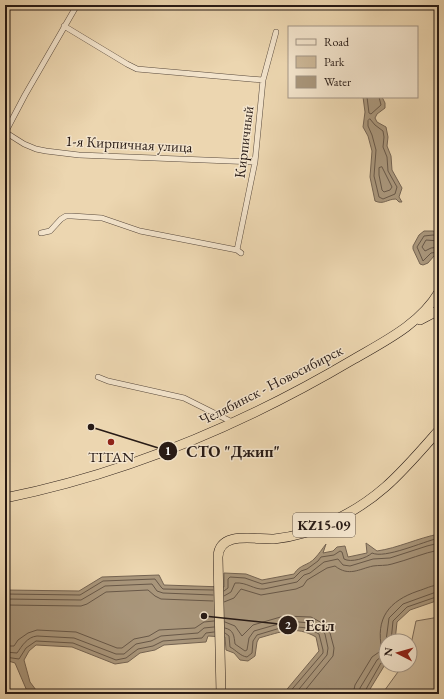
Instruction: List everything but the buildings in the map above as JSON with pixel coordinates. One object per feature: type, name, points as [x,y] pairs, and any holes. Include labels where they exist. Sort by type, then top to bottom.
[{"type":"highway","name":"Челябинск - Новосибирск","points":[[5,498],[38,492],[143,460],[186,444],[302,389],[384,341],[424,313],[439,292]]},
{"type":"highway","points":[[384,341],[439,310]]},
{"type":"highway","name":"KZ15-09","points":[[369,500],[403,468],[439,423]]},
{"type":"highway","name":"KZ15-09","points":[[221,694],[218,561],[220,549],[224,544],[230,540],[239,538],[278,539],[300,534],[346,515],[386,487],[439,430]]},
{"type":"street","name":"1-я Кирпичная улица","points":[[77,5],[5,133],[36,149],[79,155],[255,162]]},
{"type":"street","points":[[64,26],[137,69],[263,80]]},
{"type":"street","name":"Кирпичный","points":[[41,233],[50,231],[61,219],[66,216],[102,218],[140,231],[239,251],[255,162],[263,80],[276,32]]},
{"type":"street","points":[[98,377],[108,381],[184,398],[232,422]]},
{"type":"green space","points":[[439,617],[439,694],[382,694],[397,673],[418,673],[418,633],[413,633],[416,621]]},
{"type":"water","points":[[363,98],[382,98],[385,103],[385,108],[377,114],[375,118],[377,122],[386,127],[388,137],[387,146],[391,156],[392,170],[402,188],[399,197],[402,202],[399,202],[396,199],[383,202],[375,201],[370,177],[372,151],[368,136],[363,127],[365,112]]},
{"type":"water","points":[[424,231],[439,233],[439,256],[434,256],[428,263],[423,265],[420,264],[413,246],[419,235]]},
{"type":"water","points":[[439,534],[439,600],[410,610],[397,622],[396,633],[378,633],[378,673],[380,673],[367,694],[283,694],[319,651],[316,637],[308,633],[295,630],[259,638],[255,656],[248,661],[240,660],[234,653],[226,650],[225,637],[208,636],[206,642],[164,645],[155,650],[140,653],[128,662],[115,664],[72,647],[36,645],[29,651],[24,660],[30,682],[39,694],[29,694],[15,663],[5,660],[5,590],[79,591],[102,577],[159,575],[164,585],[224,587],[224,573],[246,574],[262,580],[294,574],[299,568],[312,561],[326,544],[323,553],[333,551],[337,547],[345,546],[348,557],[367,553],[366,543],[377,551],[393,548]]},
{"type":"place","name":"СТО \"Джип\"","points":[[91,427]]},
{"type":"place","name":"TITAN","points":[[111,442]]},
{"type":"place","name":"Есіл","points":[[204,616]]}]
